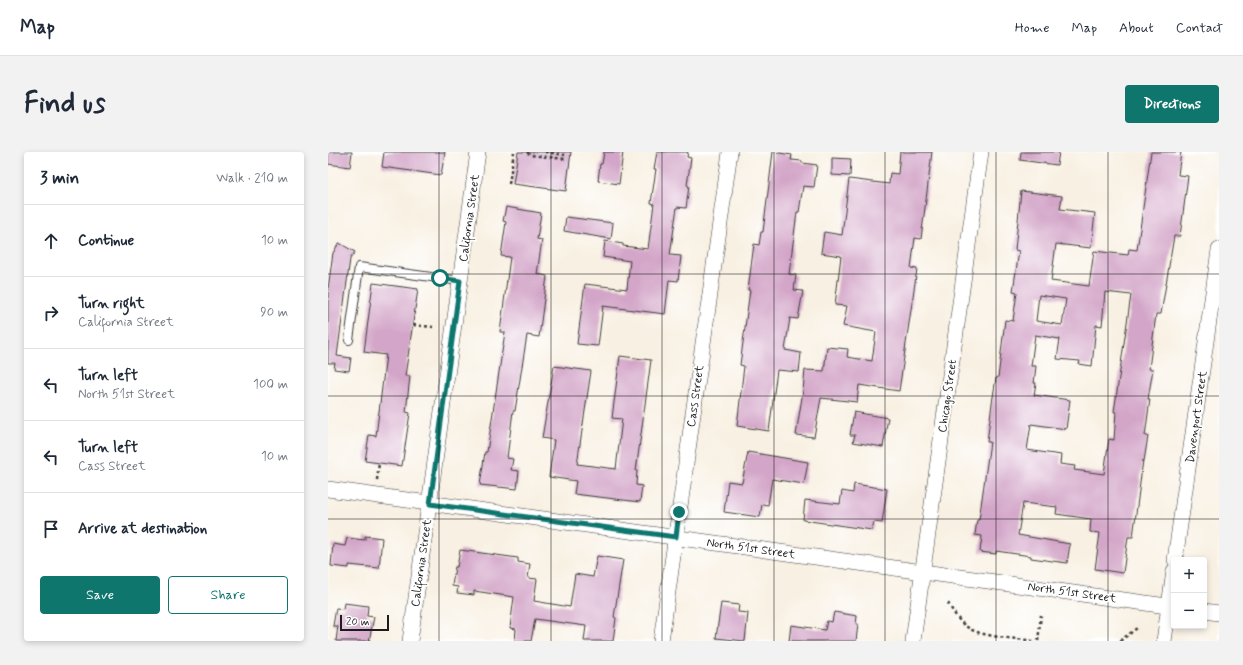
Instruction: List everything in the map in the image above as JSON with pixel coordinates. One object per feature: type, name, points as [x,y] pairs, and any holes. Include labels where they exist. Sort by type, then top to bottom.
[{"type":"street","name":"California Street","points":[[410,641],[478,152]]},
{"type":"street","name":"Cass Street","points":[[661,641],[730,152]]},
{"type":"street","name":"Chicago Street","points":[[913,641],[981,152]]},
{"type":"street","name":"Davenport Street","points":[[1176,557],[1219,250]]},
{"type":"street","name":"North 51st Street","points":[[328,489],[1171,606]]},
{"type":"street","points":[[1164,641],[1171,610]]},
{"type":"street","points":[[1207,611],[1219,613]]},
{"type":"lane","points":[[349,340],[359,267],[460,281]]},
{"type":"path","points":[[509,184],[514,152]]},
{"type":"path","points":[[527,152],[530,155],[565,159]]},
{"type":"path","points":[[545,152],[565,155]]},
{"type":"path","points":[[413,325],[433,327]]},
{"type":"path","points":[[376,485],[379,463]]},
{"type":"path","points":[[948,603],[966,627],[973,631],[987,635],[1034,641]]},
{"type":"path","points":[[1038,641],[1041,615]]},
{"type":"path","points":[[1120,641],[1137,628]]},
{"type":"building","points":[[328,152],[352,152],[350,167],[328,164]]},
{"type":"building","points":[[384,152],[445,152],[441,175],[382,167]]},
{"type":"building","points":[[518,152],[571,152],[566,191],[513,184]]},
{"type":"building","points":[[604,152],[623,152],[619,184],[598,181],[600,164],[602,164]]},
{"type":"building","points":[[657,152],[688,152],[687,157],[691,158],[687,185],[689,186],[686,208],[677,207],[670,255],[681,256],[678,281],[669,280],[665,314],[603,306],[598,346],[577,344],[585,284],[627,289],[630,261],[603,257],[605,241],[623,244],[623,246],[648,249],[654,204],[651,203]]},
{"type":"building","points":[[773,152],[792,155],[791,160],[817,165],[814,187],[803,186],[799,212],[797,212],[789,274],[796,275],[794,290],[803,291],[798,319],[790,318],[785,350],[801,353],[799,372],[777,370],[769,431],[737,426],[744,366],[740,365],[750,290],[748,290],[754,244],[759,245],[761,232],[763,232]]},
{"type":"building","points":[[900,152],[932,152],[921,239],[915,238],[911,268],[917,269],[899,391],[859,385],[857,402],[821,398],[814,437],[796,435],[805,370],[824,371],[827,347],[848,349],[847,357],[872,361],[876,332],[843,326],[847,306],[835,305],[841,256],[821,253],[824,232],[842,235],[849,179],[889,184],[890,173],[898,174]]},
{"type":"building","points":[[1021,152],[1059,152],[1057,165],[1020,160]]},
{"type":"building","points":[[1151,152],[1181,152],[1178,175],[1188,176],[1180,236],[1174,236],[1161,314],[1156,314],[1149,369],[1153,369],[1148,399],[1150,399],[1145,436],[1148,436],[1144,461],[1143,460],[1133,537],[1128,537],[1123,573],[1095,569],[1100,533],[1090,532],[1091,519],[1056,514],[1057,507],[1023,503],[1018,535],[1070,544],[1067,563],[996,551],[996,554],[980,552],[982,536],[975,535],[977,520],[979,520],[990,442],[987,442],[992,403],[996,378],[998,378],[1005,320],[1013,321],[1017,292],[1013,291],[1019,251],[1015,250],[1021,191],[1062,196],[1060,209],[1095,213],[1091,248],[1056,244],[1051,281],[1089,286],[1094,251],[1128,255],[1129,249],[1137,250]],"holes":[[[1105,292],[1131,295],[1114,412],[1116,412],[1114,440],[1109,439],[1104,474],[1074,470],[1075,466],[1060,464],[1061,455],[1027,450],[1031,424],[1066,429],[1070,400],[1034,395],[1036,366],[1031,366],[1035,335],[1060,339],[1057,359],[1080,361],[1079,364],[1092,366],[1096,325],[1102,326]],[[1039,295],[1066,299],[1062,325],[1036,321]]]},
{"type":"building","points":[[832,158],[851,159],[850,176],[832,175]]},
{"type":"building","points":[[506,207],[541,213],[537,239],[542,240],[537,274],[547,276],[539,337],[527,335],[515,411],[513,411],[507,458],[513,459],[511,470],[519,471],[517,489],[480,485],[485,452],[487,452],[505,332],[500,332],[510,257],[501,256],[506,222],[503,221]]},
{"type":"building","points":[[566,217],[613,223],[611,239],[564,231]]},
{"type":"building","points":[[339,243],[355,252],[350,259],[337,356],[351,358],[349,371],[334,369],[335,363],[328,363],[328,289],[333,253]]},
{"type":"building","points":[[373,283],[418,289],[405,376],[410,376],[406,412],[410,413],[402,466],[365,461],[369,435],[376,436],[386,355],[364,352]]},
{"type":"building","points":[[620,356],[651,360],[636,471],[636,485],[642,486],[640,502],[574,494],[576,481],[549,477],[554,440],[542,438],[554,366],[591,371],[577,464],[616,469],[622,419],[612,418]]},
{"type":"building","points":[[854,412],[888,418],[883,447],[853,442],[855,435],[850,435]]},
{"type":"building","points":[[748,452],[808,462],[804,484],[772,479],[768,505],[762,504],[760,517],[724,512],[728,481],[742,483]]},
{"type":"building","points":[[854,484],[887,489],[882,523],[874,522],[872,530],[803,520],[805,500],[840,504],[842,491],[853,493]]},
{"type":"building","points":[[365,536],[382,538],[379,568],[349,565],[349,568],[331,566],[333,544],[345,546],[347,538],[365,540]]},
{"type":"building","points":[[460,550],[518,558],[518,562],[530,564],[528,578],[537,579],[534,601],[570,607],[575,574],[593,577],[597,556],[623,560],[614,617],[616,618],[613,641],[584,641],[586,626],[535,619],[531,641],[515,641],[516,629],[510,628],[514,597],[474,591],[474,595],[457,593],[458,587],[452,586]]},
{"type":"building","points":[[344,603],[368,606],[367,616],[374,617],[369,641],[336,641],[338,626],[333,626],[336,608],[343,609]]},
{"type":"building","points":[[721,603],[739,605],[738,612],[748,613],[745,641],[716,638]]},
{"type":"building","points":[[834,612],[857,616],[856,624],[858,624],[856,641],[789,641],[791,625],[825,630],[827,621],[832,622]]},
{"type":"route","points":[[440,278],[460,281],[430,504],[676,537],[679,512]]}]
